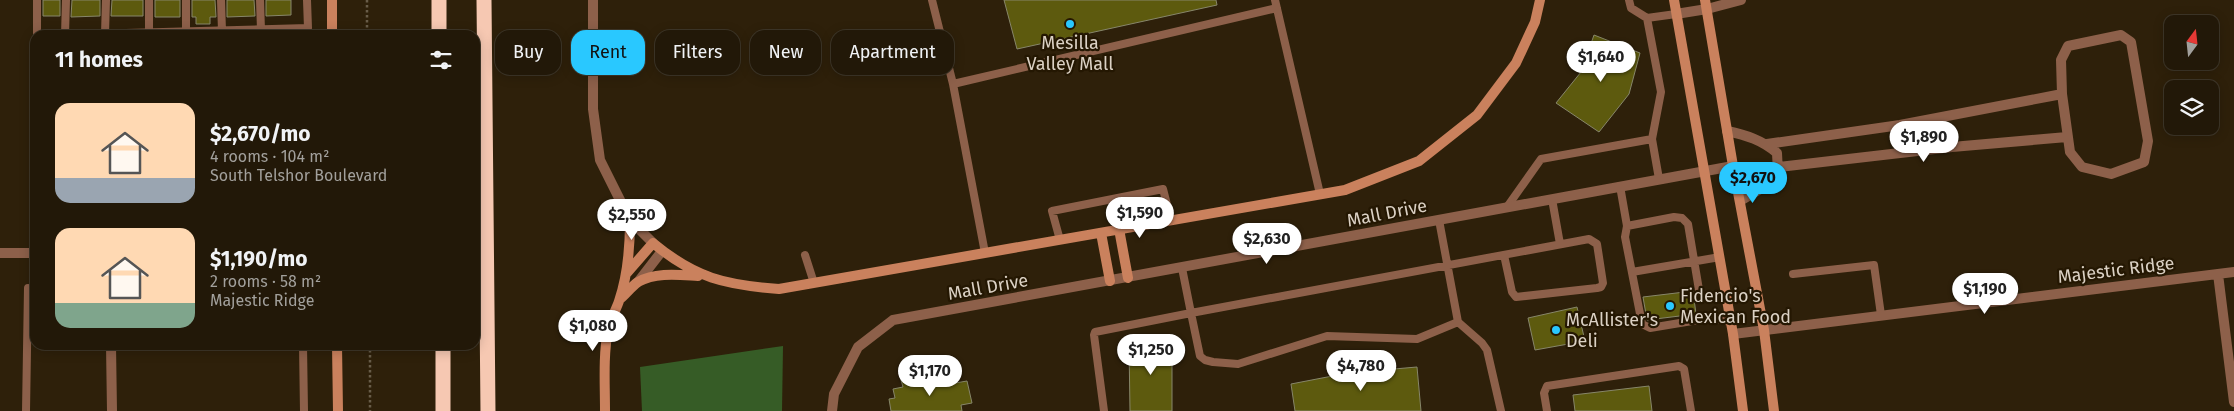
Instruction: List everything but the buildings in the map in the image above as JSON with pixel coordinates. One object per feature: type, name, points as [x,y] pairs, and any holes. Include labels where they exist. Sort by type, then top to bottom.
[{"type":"highway","points":[[439,0],[439,30]]},
{"type":"highway","points":[[484,0],[488,411]]},
{"type":"highway","points":[[443,350],[443,411]]},
{"type":"street","points":[[332,0],[332,30]]},
{"type":"street","points":[[593,0],[593,30]]},
{"type":"street","points":[[638,282],[669,274],[704,277],[742,286],[779,289],[1345,190],[1419,161],[1477,115],[1516,63],[1536,22],[1540,0]]},
{"type":"street","points":[[1674,0],[1734,334],[1744,411]]},
{"type":"street","points":[[1676,14],[1706,5],[1741,0]]},
{"type":"street","points":[[1706,5],[1733,166],[1764,330],[1774,411]]},
{"type":"street","points":[[2122,35],[2131,42],[2148,141],[2144,162],[2111,174],[2082,167],[2070,152],[2062,94],[2061,60],[2068,46],[2122,35]]},
{"type":"street","points":[[593,75],[593,109],[600,160],[630,220],[662,252],[704,277]]},
{"type":"street","points":[[1767,144],[1900,124],[2062,94]]},
{"type":"street","points":[[1727,131],[1747,135],[1767,144],[1777,153],[1778,172],[1762,188],[1740,201]]},
{"type":"street","points":[[1779,167],[1952,148],[2067,138]]},
{"type":"street","name":"Mall Drive","points":[[832,411],[834,394],[858,347],[893,320],[1733,166]]},
{"type":"street","points":[[605,411],[605,359],[608,328],[620,300],[629,260],[630,220]]},
{"type":"street","points":[[1119,229],[1128,278]]},
{"type":"street","points":[[1101,233],[1110,281]]},
{"type":"street","points":[[626,274],[653,244]]},
{"type":"street","points":[[620,300],[638,282],[662,252]]},
{"type":"street","points":[[0,253],[30,253]]},
{"type":"street","name":"Majestic Ridge","points":[[1734,334],[2234,272]]},
{"type":"street","points":[[2218,274],[2234,402]]},
{"type":"street","points":[[112,350],[112,411]]},
{"type":"street","points":[[337,350],[338,411]]},
{"type":"lane","points":[[37,0],[37,30]]},
{"type":"lane","points":[[65,30],[66,0]]},
{"type":"lane","points":[[106,0],[106,30]]},
{"type":"lane","points":[[149,0],[149,30]]},
{"type":"lane","points":[[186,0],[186,30]]},
{"type":"lane","points":[[221,0],[222,30]]},
{"type":"lane","points":[[260,0],[261,30],[308,28],[307,0]]},
{"type":"lane","points":[[932,0],[953,84],[985,253]]},
{"type":"lane","points":[[1629,0],[1631,8],[1647,18],[1676,14]]},
{"type":"lane","points":[[953,84],[1276,4],[1320,194]]},
{"type":"lane","points":[[1647,18],[1662,92],[1652,139],[1659,179]]},
{"type":"lane","points":[[1507,207],[1541,159],[1652,139]]},
{"type":"lane","points":[[1620,186],[1627,226],[1625,237],[1642,324],[1646,327],[1710,318],[1731,322]]},
{"type":"lane","points":[[1060,240],[1052,212],[1163,189],[1171,220]]},
{"type":"lane","points":[[1552,199],[1560,244]]},
{"type":"lane","points":[[1627,226],[1674,217],[1682,218],[1688,224],[1699,290]]},
{"type":"lane","points":[[1439,220],[1458,322],[1482,343],[1487,350],[1501,411]]},
{"type":"lane","points":[[1104,411],[1093,340],[1095,332],[1191,313],[1590,239],[1594,240],[1597,244],[1603,283],[1601,287],[1516,297],[1512,292],[1504,255]]},
{"type":"lane","points":[[805,254],[814,283]]},
{"type":"lane","points":[[1632,272],[1720,257]]},
{"type":"lane","points":[[1793,274],[1874,265],[1882,316]]},
{"type":"lane","points":[[1182,268],[1200,356],[1205,360],[1238,364],[1327,336],[1417,339],[1458,322]]},
{"type":"lane","points":[[26,411],[28,288]]},
{"type":"lane","points":[[303,350],[304,411]]},
{"type":"lane","points":[[1547,411],[1544,393],[1547,386],[1679,366],[1684,369],[1691,411]]},
{"type":"path","points":[[367,0],[367,30]]},
{"type":"path","points":[[370,350],[370,411]]},
{"type":"shaded area","points":[[783,346],[782,411],[642,411],[640,367]]},
{"type":"place","name":"Mesilla Valley Mall","points":[[1070,24]]},
{"type":"place","name":"Fidencio's Mexican Food","points":[[1670,306]]},
{"type":"place","name":"McAllister's Deli","points":[[1556,330]]}]
